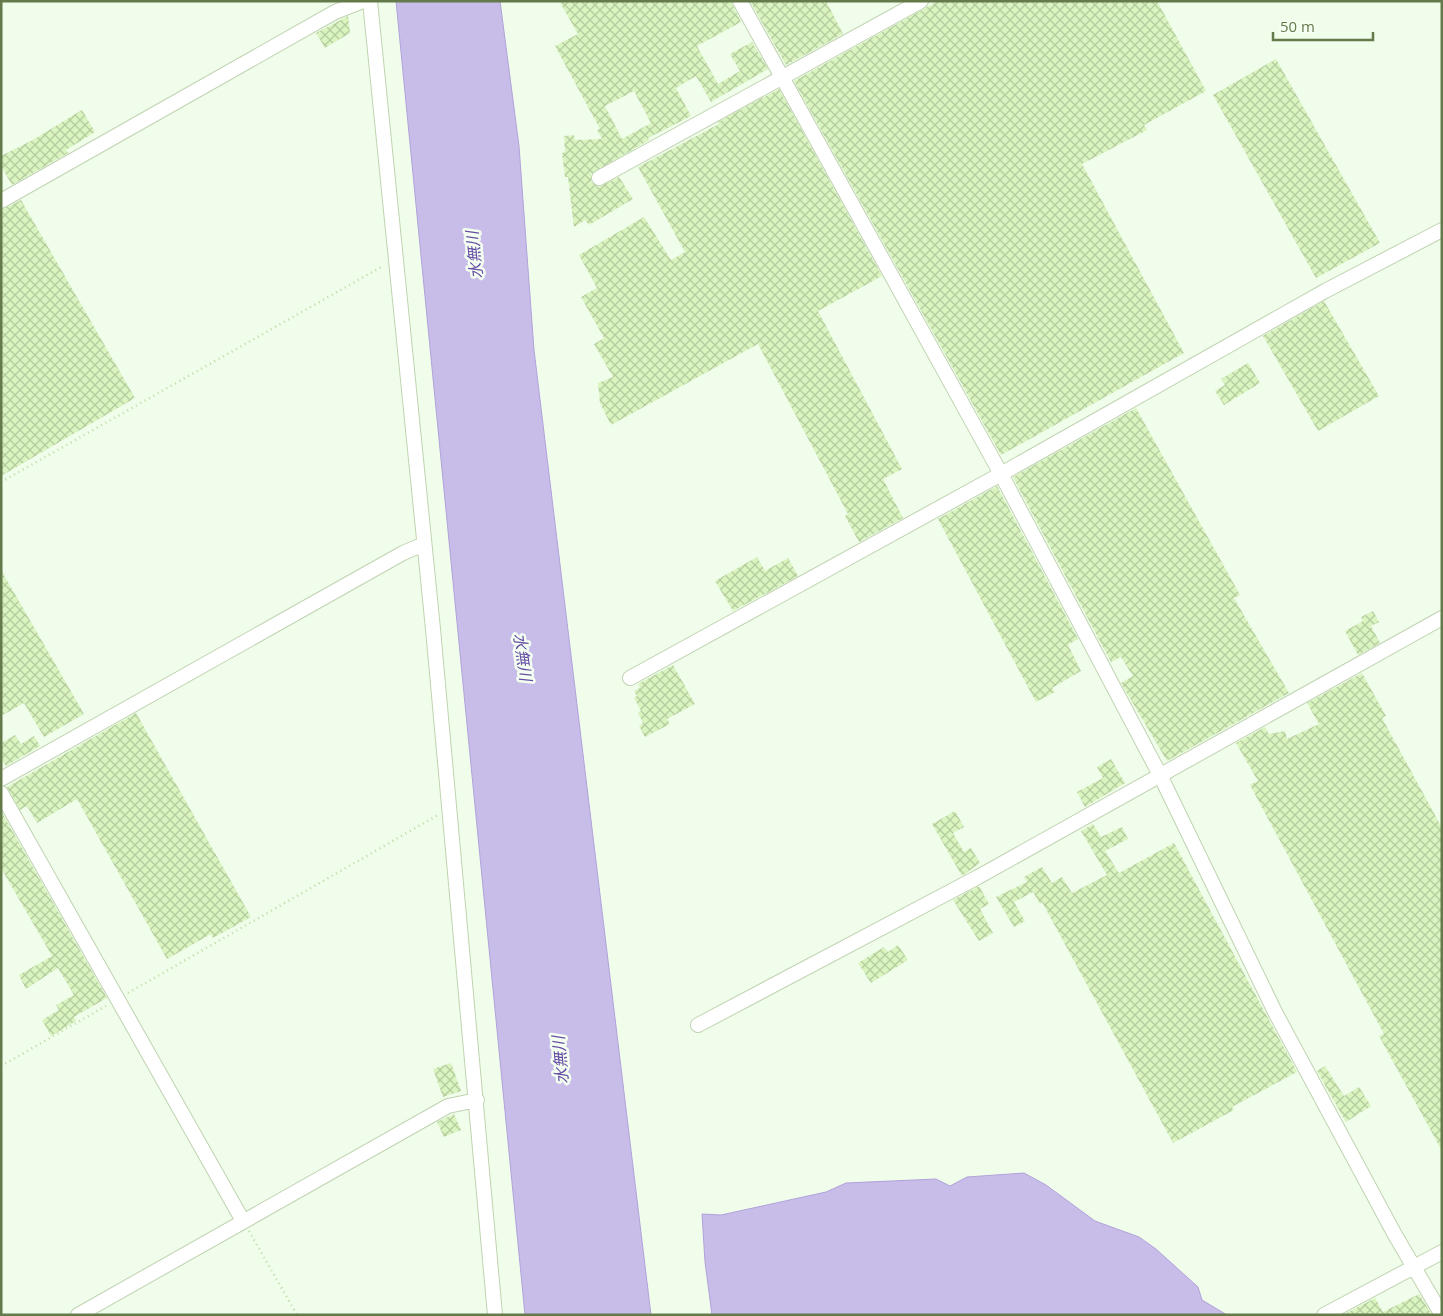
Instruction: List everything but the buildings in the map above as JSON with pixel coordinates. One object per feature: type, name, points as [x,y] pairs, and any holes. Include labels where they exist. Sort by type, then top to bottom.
[{"type":"street","points":[[1,201],[335,12],[363,1]]},
{"type":"street","points":[[370,1],[477,1100],[495,1315]]},
{"type":"street","points":[[740,1],[1001,474],[1160,775],[1275,1012],[1395,1235],[1442,1315]]},
{"type":"street","points":[[599,178],[921,1]]},
{"type":"street","points":[[630,678],[1001,474],[1325,291],[1442,230]]},
{"type":"street","points":[[1,779],[224,652],[403,553],[424,544]]},
{"type":"street","points":[[698,1025],[978,877],[1442,618]]},
{"type":"street","points":[[1,793],[243,1221]]},
{"type":"street","points":[[78,1315],[448,1106],[477,1100]]},
{"type":"street","points":[[1324,1315],[1442,1252]]},
{"type":"path","points":[[1,482],[395,258]]},
{"type":"path","points":[[1,1066],[448,810]]},
{"type":"path","points":[[243,1221],[297,1315]]},
{"type":"water","name":"水無川","points":[[396,1],[500,1],[519,146],[534,350],[651,1315],[525,1315]]},
{"type":"water","points":[[1024,1173],[1046,1185],[1095,1221],[1139,1237],[1156,1249],[1198,1287],[1202,1300],[1227,1315],[712,1315],[705,1262],[702,1214],[721,1215],[826,1192],[846,1183],[936,1179],[950,1186],[967,1177]]}]
